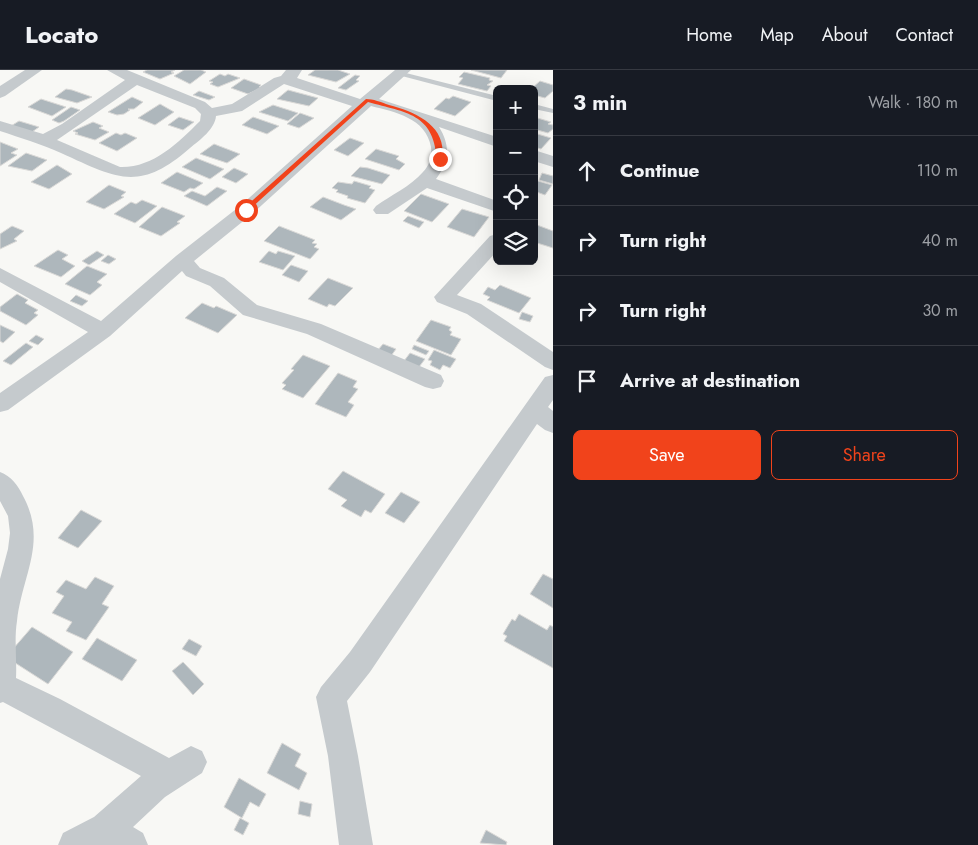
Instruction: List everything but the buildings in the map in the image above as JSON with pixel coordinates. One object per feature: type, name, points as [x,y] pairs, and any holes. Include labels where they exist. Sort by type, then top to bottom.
[{"type":"street","points":[[0,93],[35,70]]},
{"type":"street","points":[[114,70],[200,105],[209,113]]},
{"type":"street","points":[[0,404],[103,331],[183,260],[246,210],[365,103],[403,72]]},
{"type":"street","points":[[209,113],[237,108],[292,74],[334,96],[409,112],[493,141]]},
{"type":"street","points":[[45,140],[68,127],[134,78]]},
{"type":"street","points":[[382,210],[424,181],[434,170],[440,159],[438,140],[429,124],[409,112]]},
{"type":"street","points":[[0,126],[45,140],[117,172],[131,173],[159,164],[208,122],[209,113]]},
{"type":"street","points":[[538,156],[553,162]]},
{"type":"street","points":[[424,181],[493,206]]},
{"type":"street","points":[[493,244],[444,297],[474,309],[553,362]]},
{"type":"street","points":[[183,260],[194,272],[216,282],[250,310],[292,321],[433,381]]},
{"type":"street","points":[[0,274],[103,331]]},
{"type":"street","points":[[356,845],[343,756],[331,696],[360,662],[544,416],[553,383]]},
{"type":"street","points":[[0,482],[18,509],[23,525],[19,564],[4,601],[0,688],[180,768],[119,837],[75,845]]},
{"type":"lane","points":[[403,72],[493,97]]},
{"type":"lane","points":[[538,107],[553,111]]},
{"type":"route","points":[[246,210],[368,100],[409,112],[429,124],[438,140],[440,159]]}]
